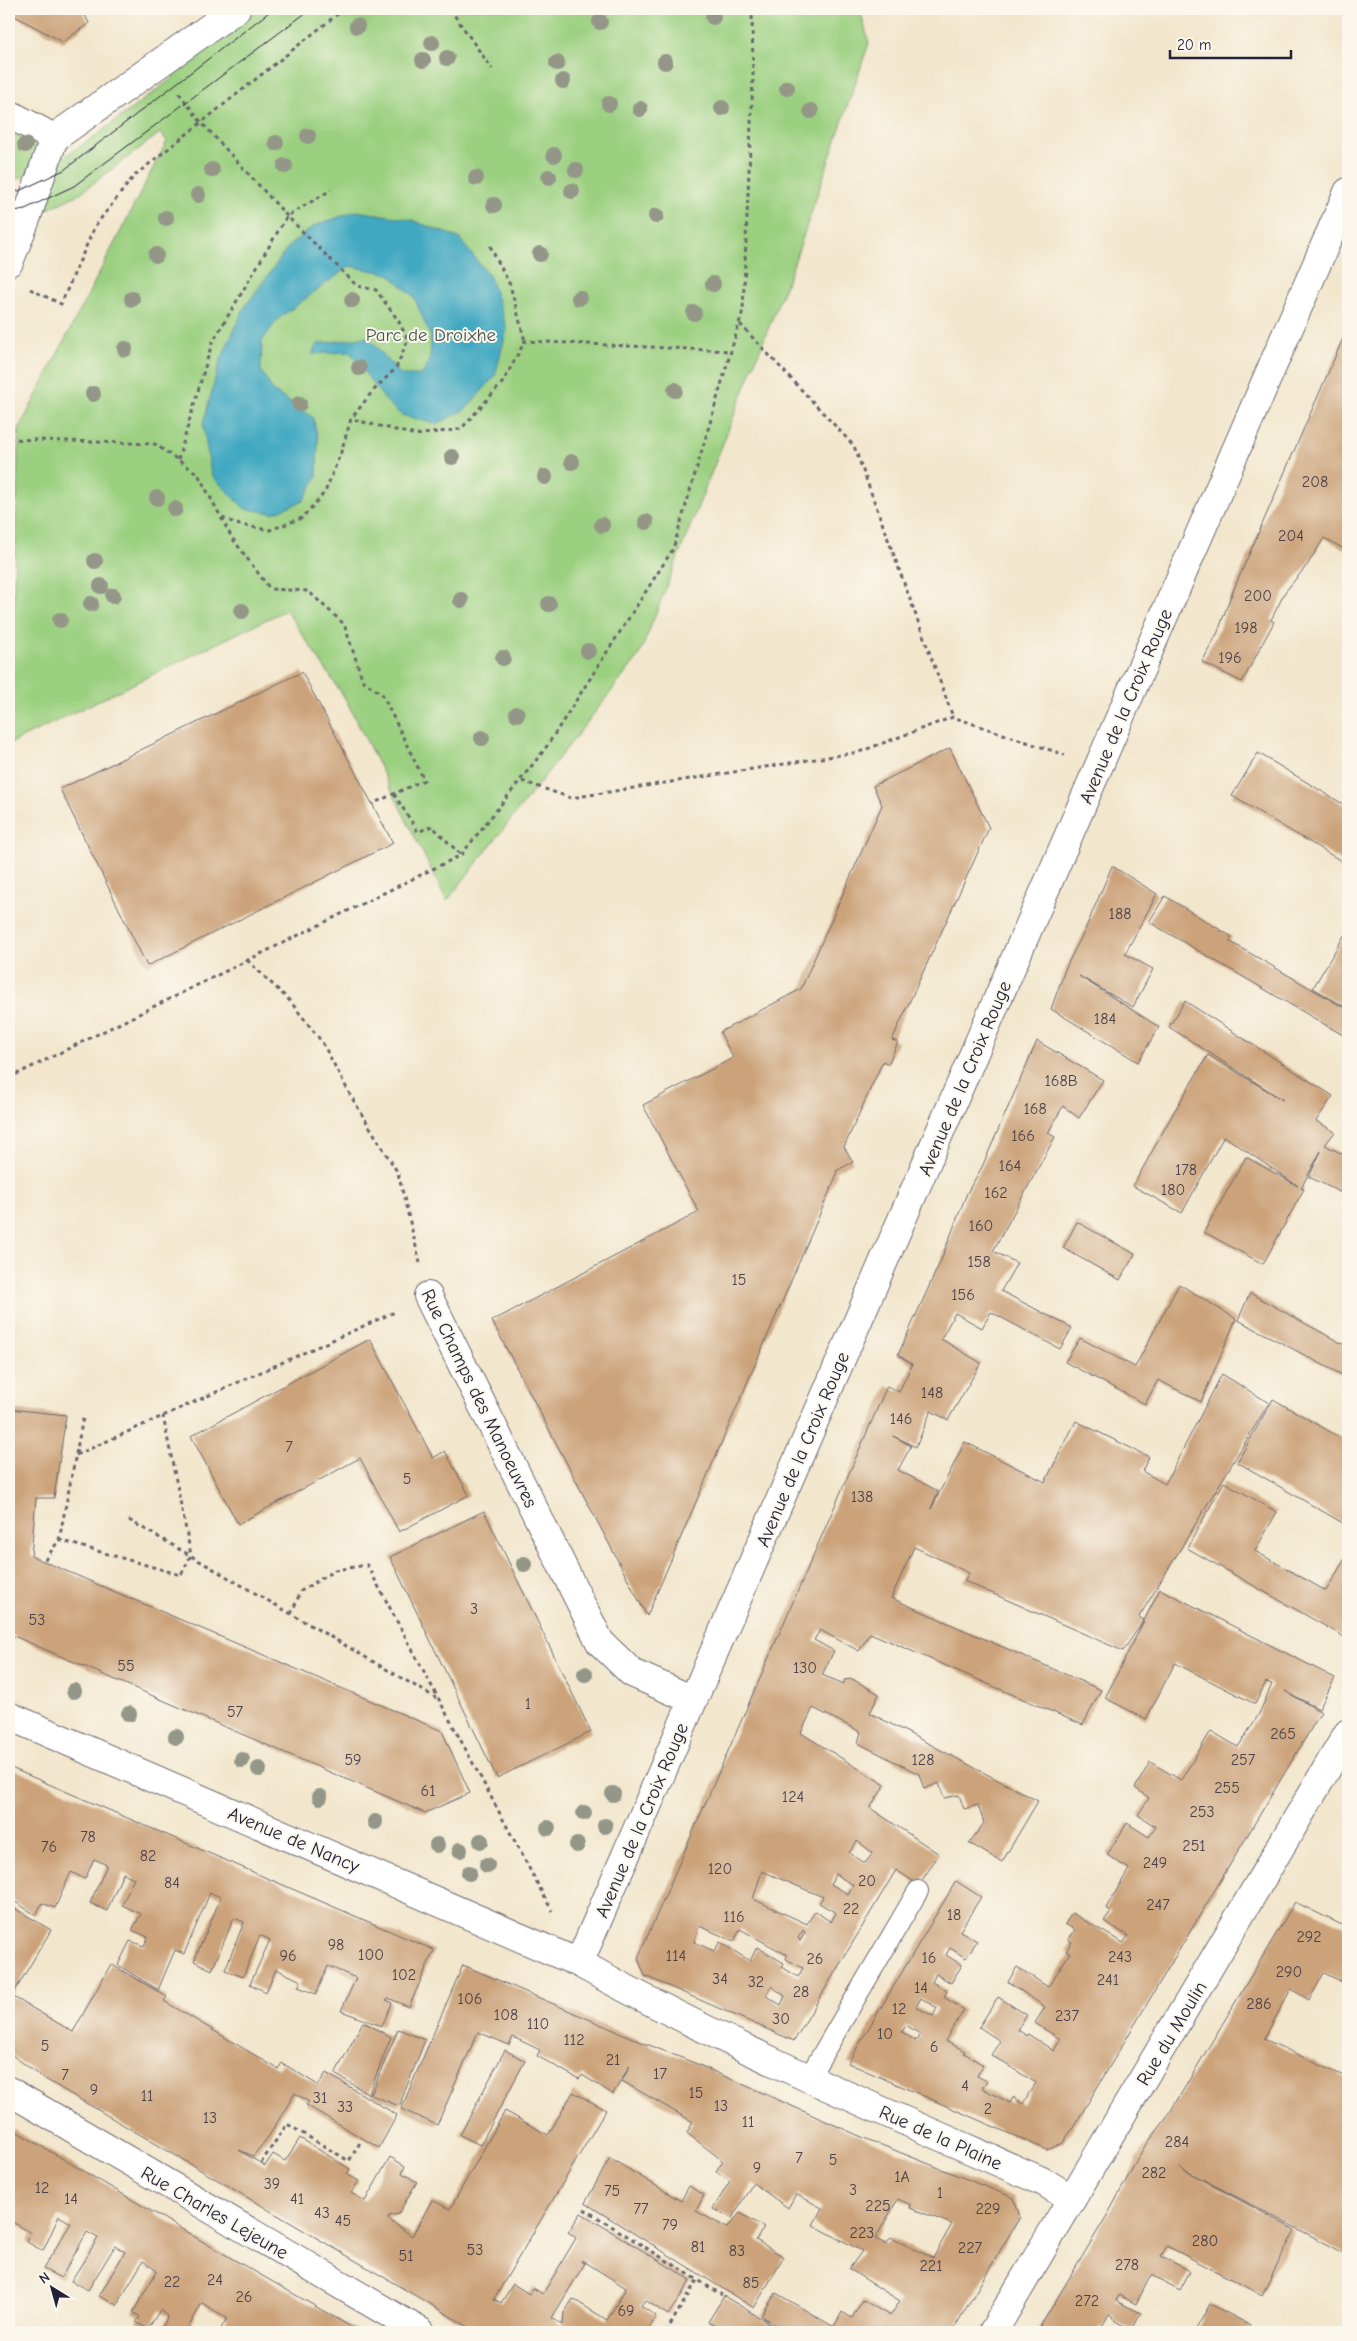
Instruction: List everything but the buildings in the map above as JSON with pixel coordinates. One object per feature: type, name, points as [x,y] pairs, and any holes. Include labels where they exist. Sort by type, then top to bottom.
[{"type":"street","points":[[9,262],[54,138],[236,9]]},
{"type":"street","points":[[9,114],[54,138]]},
{"type":"street","name":"Avenue de la Croix Rouge","points":[[579,1963],[1348,192]]},
{"type":"street","name":"Rue Champs des Manoeuvres","points":[[428,1296],[600,1642],[632,1673],[693,1700]]},
{"type":"street","name":"Avenue de Nancy","points":[[9,1716],[579,1963]]},
{"type":"street","name":"Rue du Moulin","points":[[993,2332],[1348,1733]]},
{"type":"street","name":"Rue de la Plaine","points":[[579,1963],[635,1994],[808,2079],[1044,2182],[1072,2199]]},
{"type":"street","name":"Rue Charles Lejeune","points":[[9,2091],[421,2332]]},
{"type":"lane","points":[[808,2079],[918,1891]]},
{"type":"path","points":[[26,287],[61,304],[95,226],[134,176],[344,9]]},
{"type":"path","points":[[450,9],[492,68]]},
{"type":"path","points":[[9,1078],[461,855],[546,750],[673,548],[743,310],[752,106],[752,9]]},
{"type":"path","points":[[174,86],[201,122],[287,216],[357,286],[376,290],[398,320],[408,340],[396,368],[372,392],[352,419],[325,492],[302,518],[270,530],[240,525],[221,518]]},
{"type":"path","points":[[178,460],[212,343],[287,216],[331,190]]},
{"type":"path","points":[[352,419],[416,435],[461,429],[503,382],[525,341],[510,285],[490,246]]},
{"type":"path","points":[[739,323],[854,446],[954,717]]},
{"type":"path","points":[[525,341],[731,352]]},
{"type":"path","points":[[9,439],[155,444],[198,474],[232,538],[270,589],[308,591],[344,624],[363,681],[382,694],[424,780],[372,804]]},
{"type":"path","points":[[522,782],[571,798],[859,752],[954,717],[1099,766]]},
{"type":"path","points":[[394,794],[418,832],[432,826],[461,855]]},
{"type":"path","name":"Rue Champs des Manoeuvres","points":[[247,960],[290,1001],[322,1042],[352,1098],[398,1173],[428,1296]]},
{"type":"path","points":[[76,1455],[428,1296]]},
{"type":"path","points":[[59,1540],[181,1575],[191,1555],[163,1416]]},
{"type":"path","points":[[45,1560],[59,1540],[83,1418]]},
{"type":"path","points":[[129,1520],[436,1698]]},
{"type":"path","points":[[292,1614],[301,1591],[335,1570],[367,1565],[436,1698],[552,1912]]},
{"type":"path","points":[[261,2163],[287,2124],[349,2161],[361,2141]]},
{"type":"path","points":[[584,2209],[722,2295]]},
{"type":"path","points":[[666,2332],[697,2280]]},
{"type":"green space","name":"Parc de Droixhe","points":[[238,9],[860,9],[869,43],[793,266],[639,656],[447,901],[346,700],[286,610],[9,744],[19,429],[167,141],[160,133],[79,194],[32,217],[59,160],[94,137],[174,77],[163,62]]},
{"type":"green space","points":[[9,114],[54,138],[43,169],[9,182]]},
{"type":"water","points":[[356,211],[409,219],[459,238],[490,277],[507,329],[495,376],[466,409],[437,424],[401,415],[385,400],[350,352],[312,354],[317,344],[368,337],[401,375],[422,375],[430,359],[431,337],[414,297],[389,274],[350,266],[278,319],[262,341],[261,370],[273,391],[313,417],[318,440],[317,477],[303,501],[273,513],[245,509],[211,475],[203,424],[220,361],[244,308],[290,245],[314,226]]},
{"type":"tram line","points":[[9,192],[19,191],[64,170],[273,9]]},
{"type":"tram line","points":[[9,212],[25,209],[74,186],[311,9]]}]
